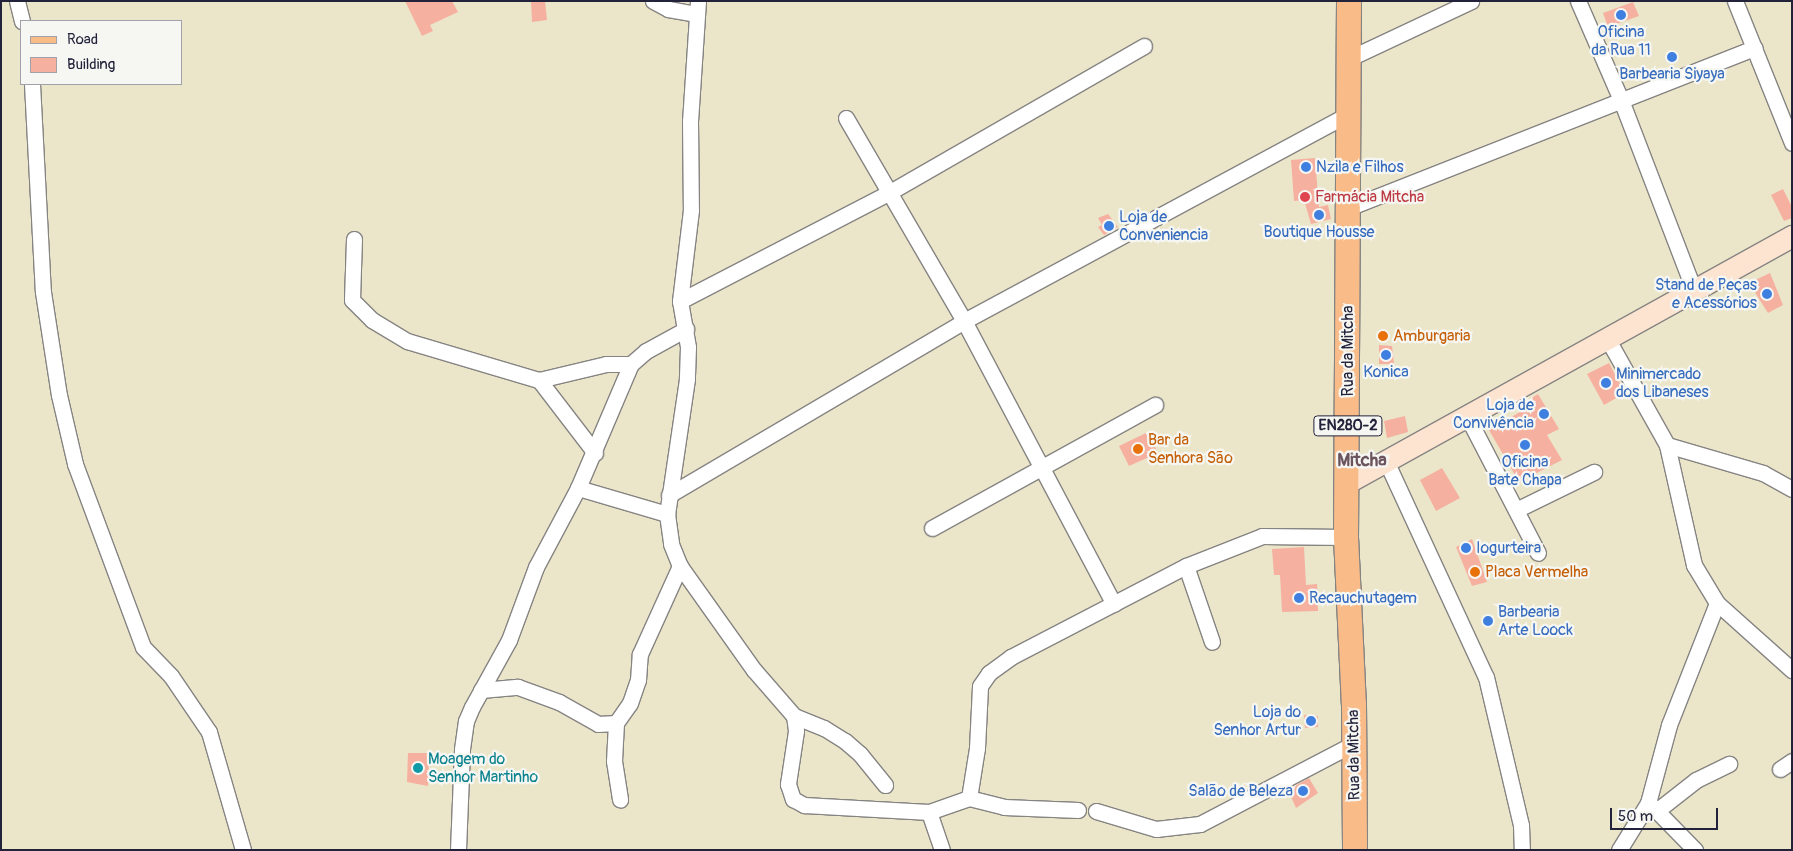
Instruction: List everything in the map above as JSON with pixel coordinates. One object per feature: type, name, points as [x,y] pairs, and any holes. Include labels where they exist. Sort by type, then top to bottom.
[{"type":"main road","name":"Rua da Mitcha","points":[[1349,1],[1348,482],[1346,537],[1355,743],[1355,850]]},
{"type":"main road","points":[[1348,482],[1792,236]]},
{"type":"street","points":[[17,1],[22,20]]},
{"type":"street","points":[[653,1],[668,9],[697,8],[690,121],[690,210],[680,302],[686,329],[686,379],[667,514],[671,544],[680,566],[754,670],[788,705],[794,716],[796,731],[788,784],[793,799],[804,805],[929,812],[969,798],[1004,807],[1078,810]]},
{"type":"street","points":[[1350,58],[1471,1]]},
{"type":"street","points":[[1578,1],[1621,100],[1694,290]]},
{"type":"street","points":[[1735,1],[1792,143]]},
{"type":"street","points":[[680,302],[890,192],[1144,46]]},
{"type":"street","points":[[1348,208],[1755,48]]},
{"type":"street","points":[[32,85],[43,292],[59,395],[75,464],[143,647],[171,676],[209,732],[243,850]]},
{"type":"street","points":[[669,495],[964,321],[1349,114]]},
{"type":"street","points":[[846,118],[964,321],[1114,604]]},
{"type":"street","points":[[354,239],[352,300],[372,320],[407,340],[539,380],[606,364],[631,364]]},
{"type":"street","points":[[458,850],[462,749],[466,721],[509,640],[536,567],[578,488],[631,364],[646,351],[686,329]]},
{"type":"street","points":[[1608,338],[1667,445],[1694,565],[1717,603],[1792,670]]},
{"type":"street","points":[[539,380],[594,453]]},
{"type":"street","points":[[932,528],[1041,466],[1155,405]]},
{"type":"street","points":[[1467,416],[1538,553]]},
{"type":"street","points":[[1667,445],[1763,473],[1792,489]]},
{"type":"street","points":[[1386,462],[1486,677],[1521,825],[1522,850]]},
{"type":"street","points":[[1516,510],[1594,472]]},
{"type":"street","points":[[578,488],[667,514]]},
{"type":"street","points":[[969,798],[977,748],[980,686],[988,673],[1011,657],[1186,566],[1262,536],[1346,537]]},
{"type":"street","points":[[620,800],[614,761],[616,723],[630,703],[638,680],[640,654],[645,640],[680,566]]},
{"type":"street","points":[[1186,566],[1212,642]]},
{"type":"street","points":[[1653,806],[1669,725],[1717,603]]},
{"type":"street","points":[[481,690],[518,687],[559,702],[598,724],[616,723]]},
{"type":"street","points":[[794,716],[824,728],[845,741],[860,754],[885,785]]},
{"type":"street","points":[[1096,811],[1156,829],[1200,824],[1355,743]]},
{"type":"street","points":[[1619,850],[1653,806],[1696,780],[1729,764]]},
{"type":"street","points":[[1653,806],[1695,850]]},
{"type":"street","points":[[929,812],[942,850]]},
{"type":"building","points":[[405,1],[452,1],[458,12],[430,25],[433,31],[422,36]]},
{"type":"building","points":[[531,1],[545,1],[547,20],[532,22]]},
{"type":"building","name":"Oficina da Rua 11","points":[[1633,2],[1639,16],[1608,27],[1603,13]]},
{"type":"building","points":[[1315,158],[1319,207],[1328,205],[1331,219],[1311,224],[1304,200],[1294,201],[1291,160]]},
{"type":"building","points":[[1783,189],[1792,207],[1792,218],[1784,221],[1771,195]]},
{"type":"building","name":"Loja de Conveniencia","points":[[1108,214],[1118,227],[1104,235],[1098,227],[1102,225],[1098,218]]},
{"type":"building","name":"Stand de Peças e Acessórios","points":[[1770,273],[1783,305],[1768,313],[1749,283]]},
{"type":"building","name":"Konica","points":[[1379,345],[1392,346],[1394,364],[1379,364]]},
{"type":"building","name":"Minimercado dos Libaneses","points":[[1609,363],[1625,393],[1604,405],[1587,374]]},
{"type":"building","name":"Oficina Bate Chapa","points":[[1538,394],[1559,429],[1547,435],[1562,460],[1519,482],[1489,430],[1532,405],[1528,400]]},
{"type":"building","points":[[1405,416],[1408,432],[1387,438],[1384,421]]},
{"type":"building","name":"Bar da Senhora São","points":[[1148,432],[1158,453],[1129,466],[1119,446]]},
{"type":"building","points":[[1442,468],[1460,498],[1436,511],[1420,480]]},
{"type":"building","points":[[1472,539],[1487,582],[1472,586],[1456,547]]},
{"type":"building","points":[[1304,547],[1306,585],[1317,584],[1318,611],[1282,612],[1280,575],[1274,575],[1272,549]]},
{"type":"building","name":"Loja do Senhor Artur","points":[[1304,715],[1318,716],[1318,727],[1305,728]]},
{"type":"building","name":"Moagem do Senhor Martinho","points":[[408,753],[429,753],[428,786],[407,782]]},
{"type":"building","name":"Salão de Beleza","points":[[1309,778],[1318,793],[1296,808],[1288,790]]},
{"type":"place","name":"Oficina da Rua 11","points":[[1621,15]]},
{"type":"place","name":"Barbearia Siyaya","points":[[1672,57]]},
{"type":"place","name":"Nzila e Filhos","points":[[1306,167]]},
{"type":"place","name":"Farmácia Mitcha","points":[[1305,197]]},
{"type":"place","name":"Boutique Housse","points":[[1319,215]]},
{"type":"place","name":"Loja de Conveniencia","points":[[1109,226]]},
{"type":"place","name":"Stand de Peças e Acessórios","points":[[1767,294]]},
{"type":"place","name":"Amburgaria","points":[[1383,336]]},
{"type":"place","name":"Konica","points":[[1386,355]]},
{"type":"place","name":"Minimercado dos Libaneses","points":[[1606,383]]},
{"type":"place","name":"Loja de Convivência","points":[[1544,414]]},
{"type":"place","name":"Oficina Bate Chapa","points":[[1525,445]]},
{"type":"place","name":"Bar da Senhora São","points":[[1138,449]]},
{"type":"place","name":"Iogurteira","points":[[1466,548]]},
{"type":"place","name":"Placa Vermelha","points":[[1475,572]]},
{"type":"place","name":"Recauchutagem","points":[[1299,598]]},
{"type":"place","name":"Barbearia Arte Loock","points":[[1488,621]]},
{"type":"place","name":"Loja do Senhor Artur","points":[[1311,721]]},
{"type":"place","name":"Moagem do Senhor Martinho","points":[[418,768]]},
{"type":"place","name":"Salão de Beleza","points":[[1303,791]]},
{"type":"district","name":"Mitcha","points":[[1362,461]]}]
